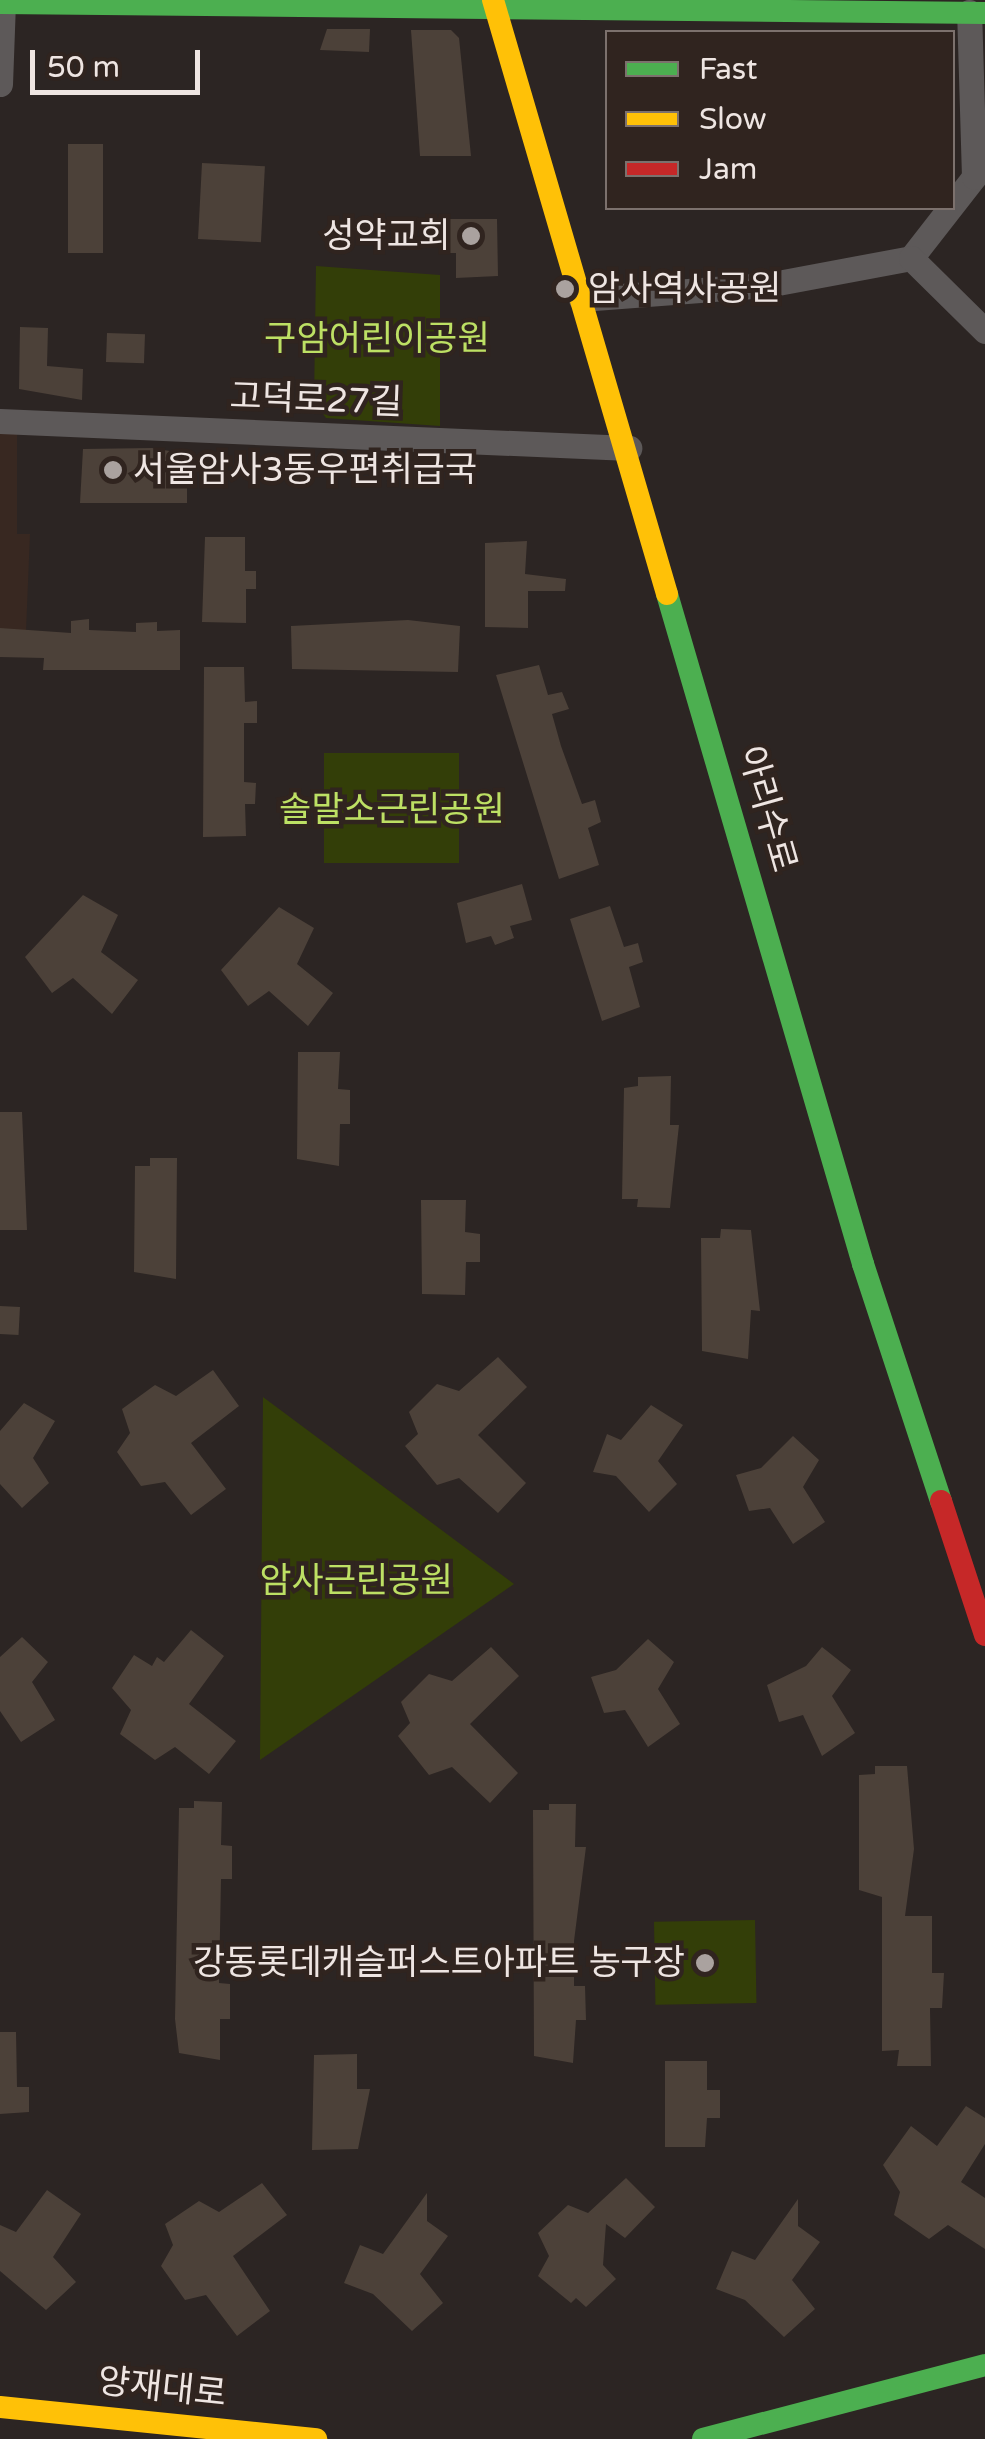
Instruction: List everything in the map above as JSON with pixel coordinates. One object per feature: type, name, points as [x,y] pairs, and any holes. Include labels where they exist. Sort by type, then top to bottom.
[{"type":"street","points":[[0,84],[2,2],[494,3],[977,12],[974,177],[955,201]]},
{"type":"street","name":"아리수로","points":[[494,3],[629,448],[863,1264],[985,1635]]},
{"type":"street","points":[[581,299],[768,285],[911,258],[948,210]]},
{"type":"street","points":[[911,258],[985,331]]},
{"type":"street","name":"고덕로27길","points":[[0,421],[629,448]]},
{"type":"street","points":[[703,2439],[985,2365]]},
{"type":"street","name":"양재대로","points":[[0,2406],[316,2439]]},
{"type":"shaded area","points":[[0,430],[17,431],[17,534],[30,534],[25,656],[0,656]]},
{"type":"green space","name":"구암어린이공원","points":[[316,266],[440,275],[440,426],[326,418],[314,402]]},
{"type":"green space","name":"솔말소근린공원","points":[[324,753],[459,753],[459,863],[324,863]]},
{"type":"green space","name":"암사근린공원","points":[[263,1397],[514,1584],[260,1760]]},
{"type":"green space","name":"강동롯데캐슬퍼스트아파트 농구장","points":[[755,1920],[756,2003],[655,2005],[654,1922]]},
{"type":"building","points":[[327,29],[370,29],[369,52],[320,50]]},
{"type":"building","points":[[411,30],[451,30],[459,38],[471,156],[420,156]]},
{"type":"building","points":[[68,144],[103,144],[103,253],[68,253]]},
{"type":"building","points":[[202,163],[265,166],[261,242],[198,239]]},
{"type":"building","name":"성약교회","points":[[444,219],[497,219],[498,276],[456,278],[456,253],[444,253]]},
{"type":"building","points":[[20,327],[48,328],[47,366],[83,369],[82,400],[19,389]]},
{"type":"building","points":[[107,333],[145,334],[144,363],[106,362]]},
{"type":"building","points":[[152,448],[187,454],[187,503],[80,503],[83,449]]},
{"type":"building","points":[[205,537],[245,537],[245,571],[256,571],[256,589],[246,589],[246,623],[202,622]]},
{"type":"building","points":[[527,541],[525,574],[566,579],[565,591],[528,591],[528,628],[485,627],[485,543]]},
{"type":"building","points":[[89,619],[89,630],[136,632],[136,623],[157,622],[157,631],[180,630],[180,670],[43,670],[44,658],[0,657],[0,628],[71,633],[71,621]]},
{"type":"building","points":[[408,620],[460,626],[458,672],[292,669],[291,626]]},
{"type":"building","points":[[539,665],[548,695],[562,692],[569,709],[552,714],[561,746],[582,804],[595,800],[601,822],[588,828],[599,865],[559,879],[496,675]]},
{"type":"building","points":[[204,667],[244,667],[245,702],[257,701],[257,723],[244,723],[244,782],[256,783],[255,804],[245,804],[246,836],[203,837]]},
{"type":"building","points":[[522,884],[532,920],[510,926],[514,938],[495,945],[491,936],[466,943],[457,903]]},
{"type":"building","points":[[83,895],[118,915],[101,952],[138,980],[112,1014],[73,978],[52,993],[25,957]]},
{"type":"building","points":[[610,906],[624,947],[638,943],[643,962],[629,967],[640,1007],[602,1021],[570,919]]},
{"type":"building","points":[[279,907],[314,928],[297,964],[333,993],[308,1026],[269,991],[248,1006],[221,970]]},
{"type":"building","points":[[298,1052],[340,1052],[338,1089],[350,1090],[350,1124],[340,1124],[339,1166],[297,1159]]},
{"type":"building","points":[[671,1076],[670,1125],[679,1125],[670,1208],[637,1207],[638,1199],[622,1199],[624,1088],[638,1086],[638,1077]]},
{"type":"building","points":[[0,1112],[22,1112],[27,1230],[0,1230]]},
{"type":"building","points":[[150,1158],[177,1158],[176,1279],[134,1272],[135,1166],[150,1166]]},
{"type":"building","points":[[421,1200],[466,1200],[465,1232],[480,1234],[480,1262],[466,1262],[465,1295],[422,1294]]},
{"type":"building","points":[[721,1229],[751,1230],[760,1311],[751,1310],[748,1359],[702,1351],[701,1238],[720,1238]]},
{"type":"building","points":[[0,1306],[20,1307],[19,1335],[0,1334]]},
{"type":"building","points":[[498,1357],[527,1387],[478,1435],[526,1483],[498,1513],[459,1478],[437,1485],[405,1446],[418,1434],[409,1412],[437,1384],[459,1391]]},
{"type":"building","points":[[213,1370],[239,1406],[191,1443],[226,1489],[191,1515],[165,1482],[141,1486],[117,1452],[130,1433],[122,1409],[155,1385],[176,1396]]},
{"type":"building","points":[[24,1403],[55,1421],[33,1458],[49,1483],[22,1508],[0,1484],[0,1431]]},
{"type":"building","points":[[651,1405],[683,1425],[658,1461],[677,1484],[649,1512],[616,1476],[593,1472],[607,1434],[621,1440]]},
{"type":"building","points":[[793,1436],[819,1460],[803,1487],[825,1522],[793,1544],[770,1508],[749,1511],[736,1475],[761,1468]]},
{"type":"building","points":[[191,1630],[224,1656],[189,1704],[236,1741],[209,1774],[175,1747],[155,1760],[120,1734],[131,1710],[112,1688],[134,1655],[152,1666],[157,1657],[164,1662]]},
{"type":"building","points":[[22,1637],[48,1662],[32,1682],[55,1720],[21,1742],[0,1711],[0,1657]]},
{"type":"building","points":[[648,1639],[674,1662],[658,1689],[680,1724],[648,1747],[625,1710],[604,1713],[591,1677],[616,1670]]},
{"type":"building","points":[[491,1647],[519,1676],[470,1724],[518,1773],[490,1803],[452,1767],[429,1775],[398,1736],[410,1723],[401,1702],[429,1674],[452,1681]]},
{"type":"building","points":[[822,1647],[851,1670],[832,1696],[855,1733],[822,1756],[803,1715],[779,1722],[767,1685],[806,1666]]},
{"type":"building","points":[[875,1766],[907,1766],[914,1849],[905,1916],[932,1916],[932,1973],[944,1973],[942,2008],[930,2008],[931,2066],[897,2066],[899,2050],[882,2051],[882,1897],[859,1890],[859,1775],[875,1774]]},
{"type":"building","points":[[194,1801],[222,1802],[221,1845],[232,1846],[232,1879],[221,1879],[219,1983],[230,1984],[230,2019],[220,2019],[220,2060],[179,2053],[175,2019],[179,1808],[194,1808]]},
{"type":"building","points":[[549,1804],[576,1804],[575,1847],[586,1847],[574,1941],[574,1986],[585,1986],[586,2020],[576,2020],[573,2063],[534,2056],[533,1810],[549,1810]]},
{"type":"building","points":[[0,2032],[16,2032],[17,2087],[29,2087],[29,2112],[0,2114]]},
{"type":"building","points":[[357,2054],[357,2089],[370,2089],[358,2149],[312,2150],[314,2055]]},
{"type":"building","points":[[665,2061],[707,2061],[707,2090],[720,2090],[720,2118],[707,2118],[705,2147],[665,2147]]},
{"type":"building","points":[[966,2106],[985,2118],[985,2144],[961,2182],[985,2198],[985,2249],[948,2225],[929,2239],[894,2215],[900,2192],[883,2165],[911,2126],[937,2146]]},
{"type":"building","points":[[626,2178],[655,2207],[625,2238],[606,2224],[603,2265],[616,2279],[586,2307],[576,2298],[571,2303],[538,2276],[549,2256],[538,2233],[568,2205],[588,2213]]},
{"type":"building","points":[[262,2183],[287,2215],[233,2256],[270,2311],[237,2336],[206,2295],[185,2300],[161,2266],[173,2245],[165,2224],[199,2201],[219,2212]]},
{"type":"building","points":[[47,2190],[81,2214],[53,2257],[76,2282],[46,2310],[0,2271],[0,2225],[16,2232]]},
{"type":"building","points":[[427,2193],[427,2221],[448,2236],[420,2274],[443,2303],[412,2331],[373,2294],[344,2283],[360,2245],[383,2254]]},
{"type":"building","points":[[798,2199],[798,2226],[820,2242],[792,2280],[815,2309],[784,2337],[745,2300],[716,2289],[732,2251],[755,2260]]},
{"type":"traffic: fast","points":[[0,3],[985,13]]},
{"type":"traffic: fast","points":[[667,594],[863,1264],[941,1501]]},
{"type":"traffic: fast","points":[[703,2439],[985,2365]]},
{"type":"traffic: slow","points":[[493,0],[667,594]]},
{"type":"traffic: slow","points":[[0,2407],[316,2439]]},
{"type":"traffic: jam","points":[[941,1501],[985,1635]]},
{"type":"place","name":"성약교회","points":[[471,236]]},
{"type":"place","name":"암사역사공원","points":[[565,289]]},
{"type":"place","name":"서울암사3동우편취급국","points":[[113,470]]},
{"type":"place","name":"강동롯데캐슬퍼스트아파트 농구장","points":[[705,1963]]}]
